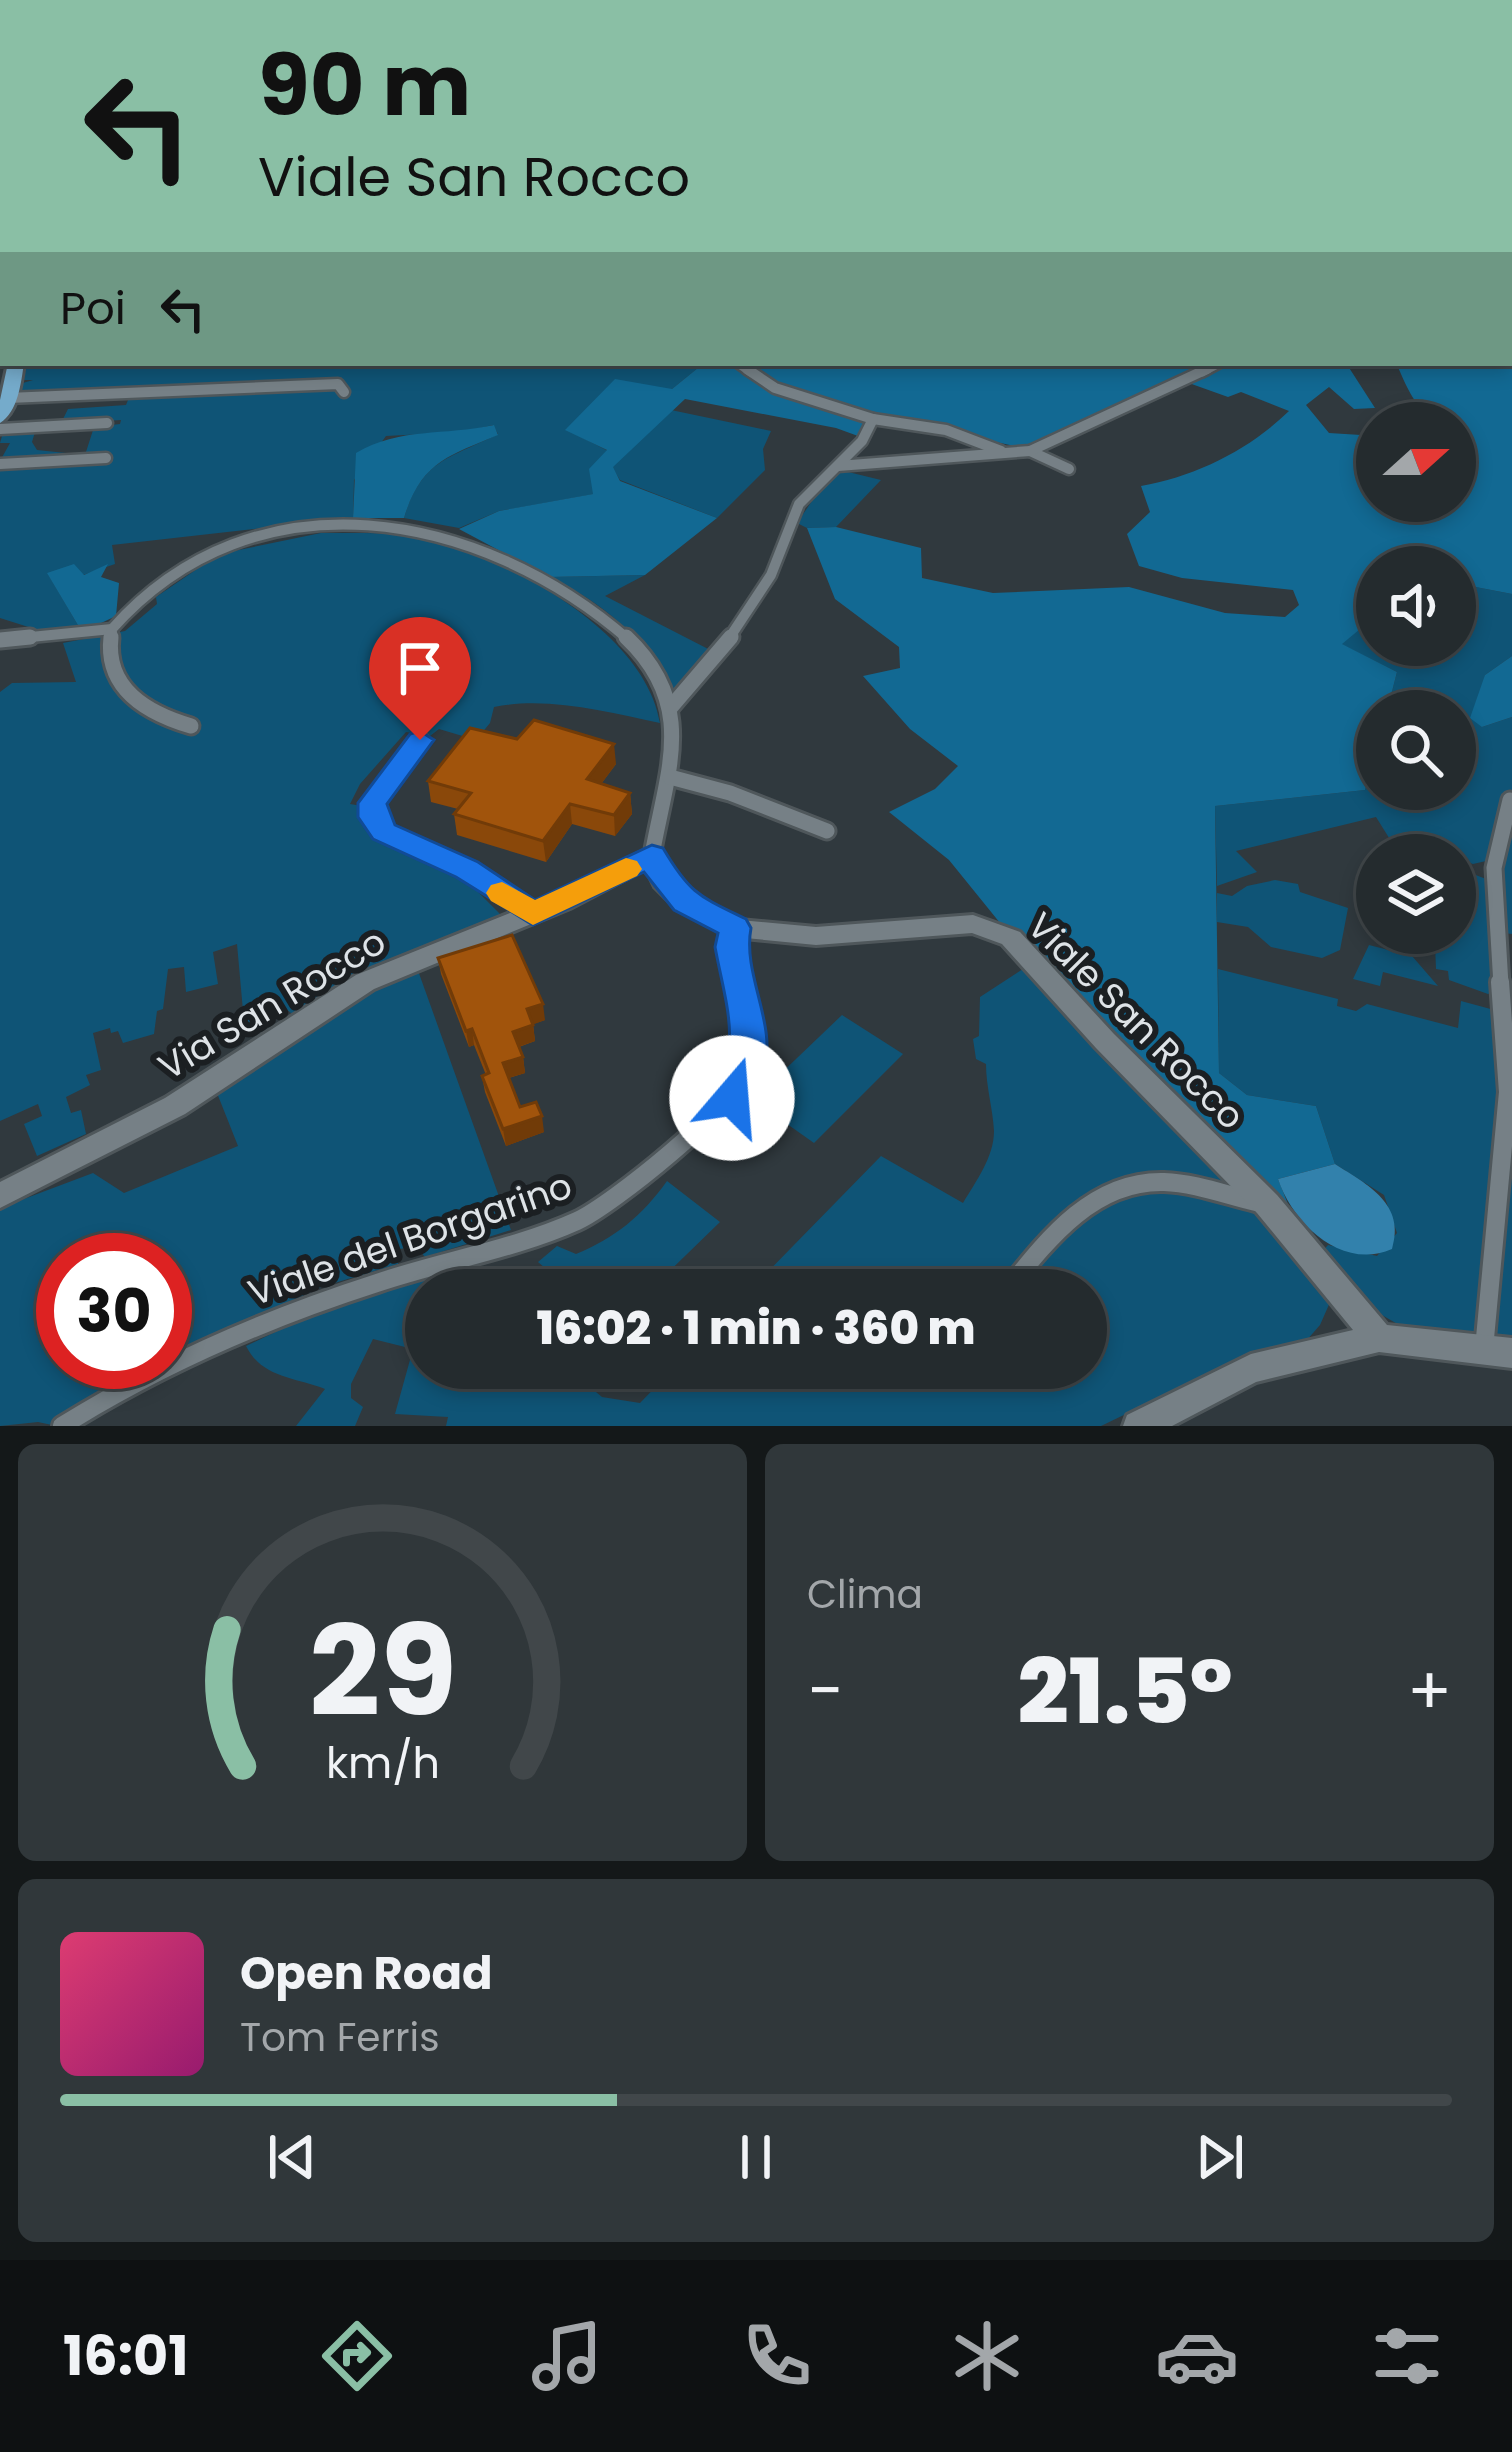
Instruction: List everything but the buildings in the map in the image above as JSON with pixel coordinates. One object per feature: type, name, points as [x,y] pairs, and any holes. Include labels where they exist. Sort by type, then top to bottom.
[{"type":"main road","points":[[0,418],[7,392]]},
{"type":"main road","name":"Via San Rocco","points":[[0,1196],[100,1149],[175,1106],[365,982],[533,914],[652,855]]},
{"type":"main road","name":"Viale San Rocco","points":[[652,855],[663,880],[685,902],[735,928],[816,936],[973,924],[1011,938],[1105,1041],[1267,1204],[1379,1338]]},
{"type":"main road","points":[[1139,1426],[1251,1369],[1379,1338],[1498,1351]]},
{"type":"street","points":[[742,366],[775,388],[872,418],[946,430],[1007,453]]},
{"type":"street","points":[[838,466],[1030,451],[1213,366]]},
{"type":"street","points":[[7,392],[342,391]]},
{"type":"street","points":[[671,707],[728,644],[771,574],[800,504],[862,442],[872,418]]},
{"type":"street","points":[[0,429],[107,423]]},
{"type":"street","points":[[1030,451],[1069,469]]},
{"type":"street","points":[[0,464],[106,458]]},
{"type":"street","points":[[0,640],[112,629],[174,572],[233,540],[305,530],[406,527],[476,548],[602,614],[647,661],[671,707],[670,777],[652,855]]},
{"type":"street","points":[[112,629],[110,659],[118,681],[138,702],[191,726]]},
{"type":"street","points":[[420,740],[373,803],[373,817],[384,832],[467,869],[533,914]]},
{"type":"street","points":[[670,777],[730,793],[827,831]]},
{"type":"street","points":[[1498,1351],[1487,1269],[1508,1093],[1508,1028],[1492,871],[1510,800]]},
{"type":"street","name":"Viale del Borgarino","points":[[62,1426],[165,1365],[317,1299],[578,1221],[612,1200],[732,1098],[746,1072],[750,1044],[731,947],[735,928]]},
{"type":"street","points":[[1027,1269],[1091,1202],[1126,1185],[1163,1182],[1267,1204]]},
{"type":"shaded area","points":[[25,366],[700,366],[672,389],[566,429],[608,451],[594,494],[499,511],[459,528],[404,518],[419,484],[439,463],[498,434],[493,425],[462,432],[386,436],[354,480],[353,518],[112,545],[115,564],[83,575],[48,574],[82,632],[57,636],[0,618],[0,461],[10,443],[0,443],[2,436],[35,432],[32,442],[37,450],[85,455],[94,427],[120,424],[121,420],[44,425],[46,419],[63,419],[68,409],[126,405],[132,390],[17,396],[23,383],[33,380],[24,380]]},
{"type":"shaded area","points":[[700,366],[1348,366],[1371,402],[1356,402],[1354,409],[1329,387],[1306,405],[1329,433],[1356,435],[1356,522],[1476,522],[1476,402],[1417,402],[1397,366],[1512,366],[1512,594],[1476,587],[1476,546],[1356,546],[1356,632],[1342,644],[1356,651],[1356,666],[1385,666],[1397,672],[1392,690],[1356,690],[1356,791],[1215,806],[1219,1073],[1247,1095],[1316,1106],[1335,1164],[1278,1179],[1299,1232],[1013,939],[949,860],[889,812],[935,789],[958,766],[910,729],[863,676],[900,668],[899,647],[835,599],[807,528],[836,527],[921,548],[922,578],[993,593],[1129,587],[1225,613],[1285,617],[1299,605],[1293,590],[1182,578],[1139,566],[1127,534],[1150,512],[1141,486],[1182,476],[1221,459],[1257,438],[1289,411],[1241,392],[1228,397],[1186,382],[1043,452],[874,416],[858,436],[685,399],[613,467],[620,481],[717,518],[645,575],[549,577],[459,529],[499,511],[593,494],[589,469],[607,450],[565,430],[615,379],[672,389]]},
{"type":"shaded area","points":[[671,410],[771,431],[763,449],[765,470],[717,518],[620,480],[612,467]]},
{"type":"shaded area","points":[[494,425],[498,435],[451,456],[428,473],[404,518],[353,518],[356,453],[389,439]]},
{"type":"shaded area","points":[[844,471],[881,480],[836,527],[807,528],[797,523],[827,479]]},
{"type":"shaded area","points":[[321,533],[434,540],[481,556],[547,590],[608,635],[632,662],[650,692],[660,723],[535,703],[494,707],[490,723],[476,740],[439,729],[430,736],[406,732],[360,784],[350,804],[362,806],[372,837],[456,870],[502,916],[297,1018],[285,1008],[245,1033],[237,944],[213,952],[218,984],[186,992],[184,967],[168,969],[154,1034],[123,1043],[118,1031],[111,1033],[110,1028],[93,1033],[101,1070],[86,1075],[90,1085],[66,1097],[71,1113],[81,1110],[86,1134],[37,1156],[24,1124],[42,1116],[38,1104],[0,1121],[0,692],[12,683],[76,682],[63,643],[125,631],[157,604],[156,597],[219,554]]},
{"type":"shaded area","points":[[74,564],[84,575],[108,564],[101,577],[119,583],[116,616],[82,632],[47,573]]},
{"type":"shaded area","points":[[645,575],[605,596],[714,652],[675,692],[621,624],[549,577]]},
{"type":"shaded area","points":[[1476,587],[1512,594],[1512,656],[1485,675],[1482,727],[1512,717],[1512,934],[1504,933],[1501,921],[1500,812],[1486,861],[1476,863],[1476,834],[1387,834],[1376,817],[1236,851],[1257,872],[1217,886],[1215,806],[1356,791],[1356,810],[1476,810],[1476,690],[1392,690],[1397,672],[1385,666],[1476,666]]},
{"type":"shaded area","points":[[1356,632],[1356,652],[1341,644]]},
{"type":"shaded area","points":[[1512,656],[1512,717],[1482,727],[1476,722],[1476,701],[1485,675]]},
{"type":"shaded area","points":[[1476,875],[1486,879],[1499,991],[1488,994],[1449,980],[1448,971],[1436,969],[1435,954],[1476,954]]},
{"type":"shaded area","points":[[1275,880],[1298,884],[1300,892],[1348,908],[1340,950],[1322,958],[1271,947],[1248,927],[1217,922],[1217,893],[1232,896],[1247,886]]},
{"type":"shaded area","points":[[1365,954],[1404,954],[1412,956],[1438,986],[1383,972],[1380,986],[1353,979]]},
{"type":"shaded area","points":[[416,965],[511,1230],[425,1257],[416,1246],[400,1249],[398,1264],[321,1287],[192,1347],[192,1233],[36,1233],[36,1389],[114,1389],[52,1425],[0,1426],[0,1208],[93,1173],[124,1193],[238,1146],[215,1088]]},
{"type":"shaded area","points":[[1023,969],[1260,1216],[1331,1300],[1320,1325],[1306,1341],[1246,1356],[1101,1426],[446,1426],[448,1417],[395,1414],[405,1378],[405,1389],[592,1389],[602,1397],[640,1403],[654,1389],[1107,1389],[1107,1269],[771,1269],[881,1156],[963,1203],[988,1159],[994,1131],[986,1064],[976,1059],[973,1039],[979,1036],[980,997]]},
{"type":"shaded area","points":[[1218,969],[1338,999],[1337,1006],[1356,1011],[1367,1004],[1458,1028],[1461,1001],[1498,1011],[1494,1134],[1476,1338],[1413,1333],[1368,1307],[1319,1255],[1328,1245],[1377,1256],[1397,1233],[1384,1195],[1335,1164],[1316,1106],[1247,1095],[1219,1073]]},
{"type":"shaded area","points":[[842,1015],[903,1054],[814,1143],[753,1100]]},
{"type":"shaded area","points":[[1508,1160],[1512,1161],[1512,1343],[1493,1339]]},
{"type":"shaded area","points":[[1335,1164],[1371,1188],[1389,1208],[1395,1233],[1392,1249],[1355,1254],[1338,1248],[1307,1227],[1295,1212],[1278,1179]]},
{"type":"shaded area","points":[[667,1181],[720,1222],[672,1269],[546,1269],[538,1262],[557,1246],[576,1254],[603,1241],[648,1205]]},
{"type":"shaded area","points":[[405,1284],[405,1347],[373,1339],[351,1384],[351,1398],[363,1407],[355,1426],[296,1426],[325,1389],[270,1371],[246,1346],[294,1323]]},
{"type":"slow traffic","points":[[502,893],[533,914],[626,869]]},
{"type":"route","points":[[420,740],[373,803],[373,817],[384,832],[467,869],[533,914],[652,855],[663,880],[685,902],[735,928],[731,947],[750,1044],[746,1072],[732,1098]]}]
